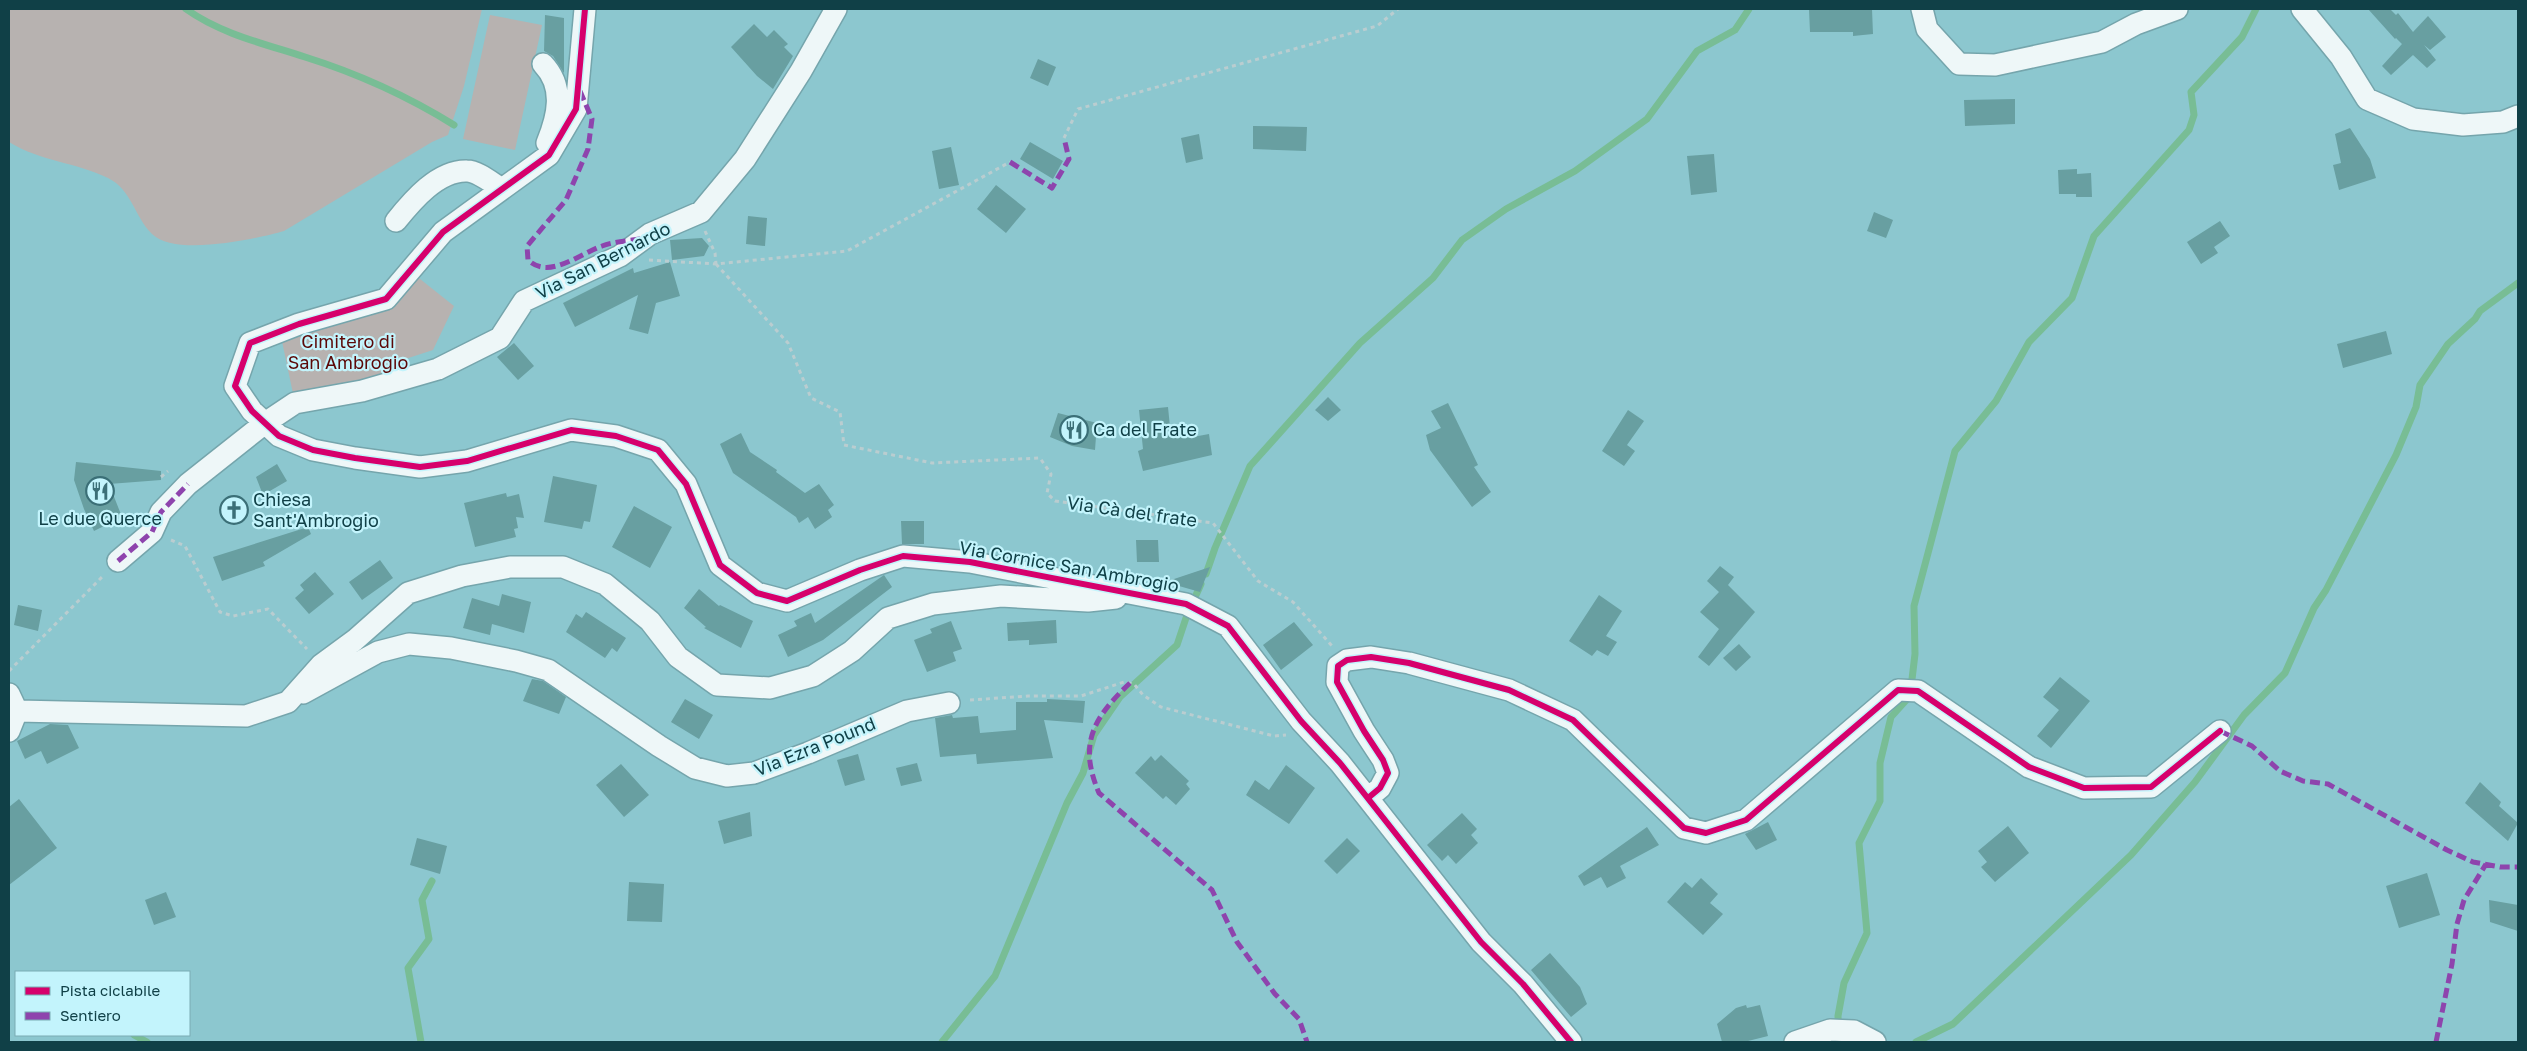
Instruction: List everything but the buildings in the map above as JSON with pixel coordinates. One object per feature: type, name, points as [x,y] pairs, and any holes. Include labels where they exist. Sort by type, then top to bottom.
[{"type":"street","name":"Via Cornice San Ambrogio","points":[[585,9],[576,110],[549,155],[443,232],[386,299],[299,324],[250,343],[235,386],[252,411],[279,436],[313,450],[420,467],[467,461],[571,430],[616,436],[650,447],[658,450],[686,484],[720,564],[756,593],[787,601],[860,570],[902,556],[970,562],[1186,604],[1228,626],[1312,733],[1340,763],[1481,942],[1523,984],[1571,1042]]},
{"type":"street","name":"Via San Bernardo","points":[[265,423],[295,403],[362,391],[438,369],[500,338],[524,301],[620,256],[650,234],[701,212],[745,159],[801,71],[836,9]]},
{"type":"street","points":[[1922,9],[1927,29],[1959,64],[1995,65],[2102,42],[2136,24],[2177,9]]},
{"type":"street","points":[[2302,9],[2341,57],[2367,98],[2413,119],[2462,125],[2503,122],[2518,116]]},
{"type":"street","points":[[535,165],[548,142],[558,104],[553,74],[543,64]]},
{"type":"street","points":[[396,221],[414,199],[448,174],[469,171],[502,189]]},
{"type":"street","points":[[118,561],[152,532],[161,512],[188,484],[265,423]]},
{"type":"street","name":"Via Cornice San Ambrogio","points":[[13,703],[246,716],[288,702],[321,665],[340,652],[408,593],[462,576],[510,567],[563,567],[605,584],[650,621],[678,657],[717,685],[770,688],[812,676],[852,651],[888,618],[933,604],[1001,596],[1088,601],[1141,596]]},
{"type":"street","name":"Via Ezra Pound","points":[[288,702],[378,652],[409,644],[451,648],[516,661],[548,670],[601,704],[659,746],[695,768],[727,776],[754,774],[907,711],[949,703]]},
{"type":"street","points":[[1368,798],[1380,788],[1388,773],[1384,760],[1359,723],[1337,682],[1338,666],[1347,660],[1371,658],[1409,663],[1459,676],[1509,690],[1573,720],[1684,828],[1706,833],[1746,820],[1908,691],[2030,766],[2084,788],[2151,787],[2220,731]]},
{"type":"street","points":[[9,731],[13,703]]},
{"type":"street","points":[[1795,1042],[1830,1030],[1854,1031],[1876,1042]]},
{"type":"path","points":[[1064,138],[1078,110],[1377,26],[1398,9]]},
{"type":"path","points":[[620,256],[654,261],[716,264],[847,251],[1010,162]]},
{"type":"path","points":[[680,221],[705,231],[715,253],[716,264]]},
{"type":"path","points":[[152,532],[185,546],[220,612],[234,616],[268,609],[306,649],[323,640],[340,652]]},
{"type":"path","points":[[9,670],[118,561]]},
{"type":"path","points":[[949,703],[987,698],[1081,696],[1124,682],[1134,684],[1143,695],[1161,708],[1201,719],[1274,736],[1312,733]]},
{"type":"green space","points":[[9,9],[482,9],[464,86],[448,135],[432,142],[284,231],[236,242],[196,245],[163,241],[152,234],[128,196],[116,183],[108,178],[83,168],[34,154],[9,142]]},
{"type":"green space","points":[[490,15],[542,25],[515,150],[463,139]]},
{"type":"green space","name":"Cimitero di San Ambrogio","points":[[410,271],[454,306],[433,350],[387,365],[393,382],[295,403],[280,332],[386,299]]},
{"type":"waterway","points":[[186,9],[228,32],[324,63],[363,78],[401,95],[454,125]]},
{"type":"waterway","points":[[1206,574],[1250,466],[1360,343],[1433,278],[1462,240],[1506,209],[1575,171],[1647,119],[1697,51],[1735,30],[1749,9]]},
{"type":"waterway","points":[[1839,1042],[1838,1016],[1844,983],[1867,933],[1859,843],[1880,801],[1880,763],[1891,717],[1910,696],[1915,654],[1914,606],[1955,451],[1996,401],[2029,342],[2072,298],[2094,236],[2189,130],[2194,115],[2191,92],[2242,37],[2256,9]]},
{"type":"waterway","points":[[1916,1042],[1953,1024],[2131,855],[2195,782],[2244,715],[2285,673],[2314,608],[2326,590],[2396,455],[2416,407],[2420,385],[2448,344],[2475,319],[2480,311],[2518,283]]},
{"type":"waterway","points":[[942,1042],[995,976],[1067,803],[1083,773],[1094,735],[1120,697],[1177,645],[1187,615],[1201,584]]},
{"type":"waterway","points":[[421,1042],[408,968],[429,939],[422,900],[432,881]]},
{"type":"waterway","points":[[136,1036],[147,1042]]},
{"type":"marked path","points":[[580,91],[592,119],[588,149],[566,200],[527,246],[528,260],[536,265],[545,267],[555,266],[564,264],[607,244],[644,238]]},
{"type":"marked path","points":[[1010,162],[1052,188],[1069,159],[1064,138]]},
{"type":"marked path","points":[[118,561],[152,532],[161,512],[188,484]]},
{"type":"marked path","points":[[1130,683],[1098,720],[1093,733],[1090,746],[1090,760],[1099,793],[1212,890],[1237,942],[1275,994],[1299,1019],[1307,1042]]},
{"type":"marked path","points":[[2220,731],[2252,746],[2280,771],[2303,781],[2328,784],[2447,850],[2473,862],[2500,867],[2518,867]]},
{"type":"marked path","points":[[2436,1042],[2452,964],[2457,924],[2464,900],[2486,864]]},
{"type":"cycle path","points":[[585,9],[576,109],[549,155],[443,232],[386,299],[299,324],[250,343],[235,386],[252,411],[279,436],[313,450],[420,467],[467,461],[571,430],[616,436],[658,450],[686,484],[720,565],[757,593],[787,601],[860,570],[903,556],[970,562],[1186,604],[1228,626],[1301,721],[1340,763],[1481,942],[1523,984],[1571,1042]]},
{"type":"cycle path","points":[[1368,798],[1380,788],[1388,773],[1383,760],[1364,731],[1337,682],[1338,666],[1347,660],[1371,657],[1409,663],[1509,690],[1573,720],[1684,828],[1706,833],[1746,820],[1898,690],[1918,691],[2029,767],[2084,788],[2151,787],[2220,731]]},
{"type":"place","name":"Ca del Frate","points":[[1074,430]]},
{"type":"place","name":"Le due Querce","points":[[100,491]]},
{"type":"place","name":"Chiesa Sant'Ambrogio","points":[[234,510]]}]
